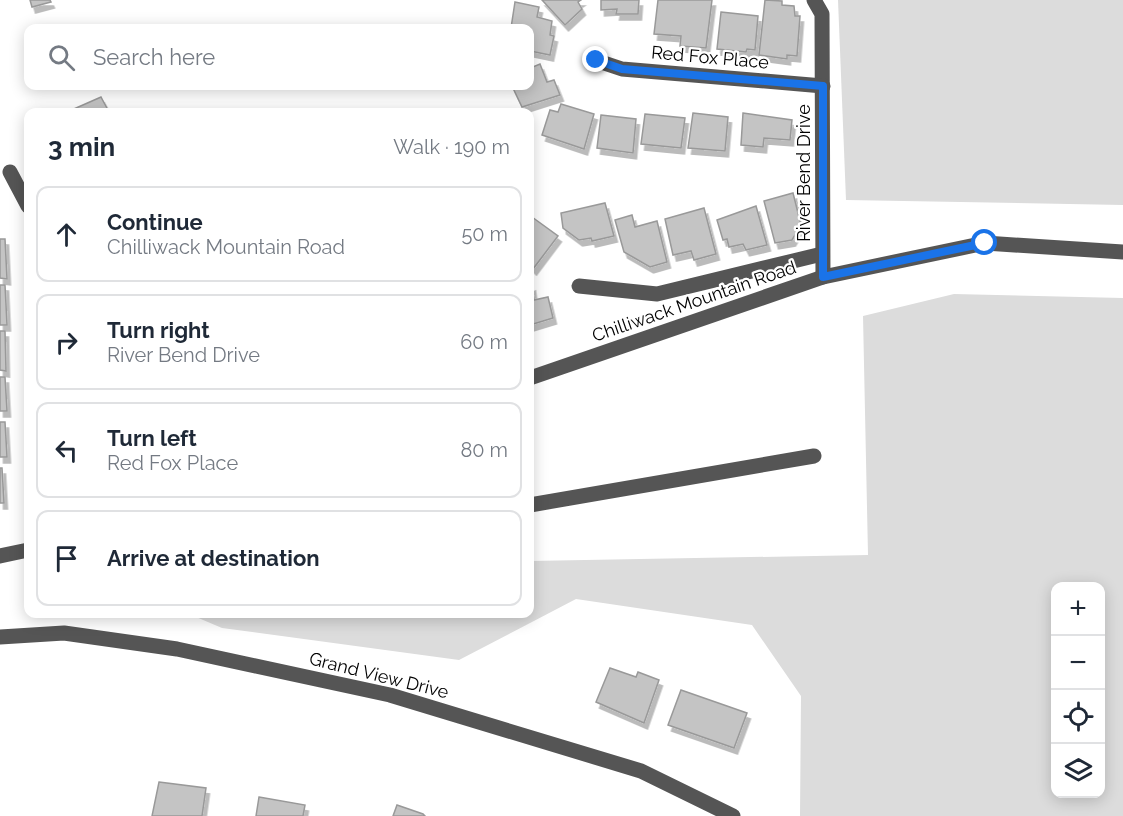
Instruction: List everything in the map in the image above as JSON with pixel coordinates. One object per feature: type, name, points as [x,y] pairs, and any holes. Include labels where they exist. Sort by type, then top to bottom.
[{"type":"street","name":"River Bend Drive","points":[[814,0],[822,14],[823,277]]},
{"type":"street","name":"Red Fox Place","points":[[596,60],[622,69],[823,86]]},
{"type":"street","points":[[10,172],[24,199]]},
{"type":"street","name":"Chilliwack Mountain Road","points":[[534,377],[823,277],[985,243],[1123,252]]},
{"type":"street","points":[[579,286],[657,294],[822,254]]},
{"type":"street","points":[[534,504],[814,456]]},
{"type":"street","points":[[0,556],[24,551]]},
{"type":"street","name":"Grand View Drive","points":[[0,637],[64,633],[177,649],[390,695],[642,771],[733,816]]},
{"type":"shaded area","points":[[838,0],[1123,0],[1123,205],[846,200]]},
{"type":"shaded area","points":[[954,294],[1123,298],[1123,816],[800,816],[801,696],[752,625],[576,599],[459,660],[222,628],[198,618],[534,618],[534,561],[868,555],[863,316]]},
{"type":"building","points":[[30,0],[50,0],[51,2],[32,7]]},
{"type":"building","points":[[542,0],[581,0],[578,2],[582,9],[565,25]]},
{"type":"building","points":[[601,0],[639,0],[638,14],[616,14],[617,9],[601,10]]},
{"type":"building","points":[[658,0],[712,0],[706,48],[680,46],[681,36],[654,34]]},
{"type":"building","points":[[765,0],[782,1],[782,5],[794,6],[795,16],[800,16],[797,56],[787,55],[787,59],[759,55]]},
{"type":"building","points":[[515,2],[539,7],[537,17],[552,21],[550,35],[554,36],[550,55],[534,52],[534,24],[512,24]]},
{"type":"building","points":[[721,12],[758,16],[755,50],[747,49],[746,52],[717,49]]},
{"type":"building","points":[[540,64],[547,82],[554,80],[560,95],[522,107],[514,90],[534,90],[534,67]]},
{"type":"building","points":[[101,97],[107,108],[76,108]]},
{"type":"building","points":[[561,104],[594,114],[584,149],[542,135],[550,110],[558,112]]},
{"type":"building","points":[[693,113],[728,117],[725,151],[688,148]]},
{"type":"building","points":[[743,113],[792,120],[790,140],[764,138],[763,147],[741,145]]},
{"type":"building","points":[[645,114],[685,118],[681,148],[641,144]]},
{"type":"building","points":[[601,115],[636,119],[633,153],[597,148]]},
{"type":"building","points":[[793,193],[801,225],[792,240],[775,243],[764,201]]},
{"type":"building","points":[[605,203],[614,236],[592,241],[591,238],[579,240],[563,228],[561,213]]},
{"type":"building","points":[[756,206],[767,245],[746,250],[743,244],[729,247],[727,239],[723,240],[717,220]]},
{"type":"building","points":[[704,208],[716,254],[694,260],[691,251],[673,255],[665,219]]},
{"type":"building","points":[[632,215],[635,227],[657,221],[667,262],[650,267],[624,252],[615,220]]},
{"type":"building","points":[[534,218],[558,236],[534,268]]},
{"type":"building","points":[[0,239],[5,239],[7,279],[0,278]]},
{"type":"building","points":[[0,285],[5,285],[7,325],[0,325]]},
{"type":"building","points":[[548,297],[553,318],[534,324],[534,300]]},
{"type":"building","points":[[0,331],[5,331],[6,371],[0,370]]},
{"type":"building","points":[[0,377],[5,377],[7,411],[0,411]]},
{"type":"building","points":[[0,422],[5,422],[7,457],[0,457]]},
{"type":"building","points":[[0,468],[2,468],[4,503],[0,503]]},
{"type":"building","points":[[610,668],[636,677],[638,672],[659,680],[644,723],[596,702]]},
{"type":"building","points":[[681,690],[747,713],[734,748],[668,725]]},
{"type":"building","points":[[159,782],[206,788],[202,816],[152,816]]},
{"type":"building","points":[[259,797],[305,805],[303,816],[256,816]]},
{"type":"building","points":[[397,805],[423,814],[425,816],[393,816]]},
{"type":"route","points":[[596,60],[622,69],[823,86],[823,277],[985,243]]}]
